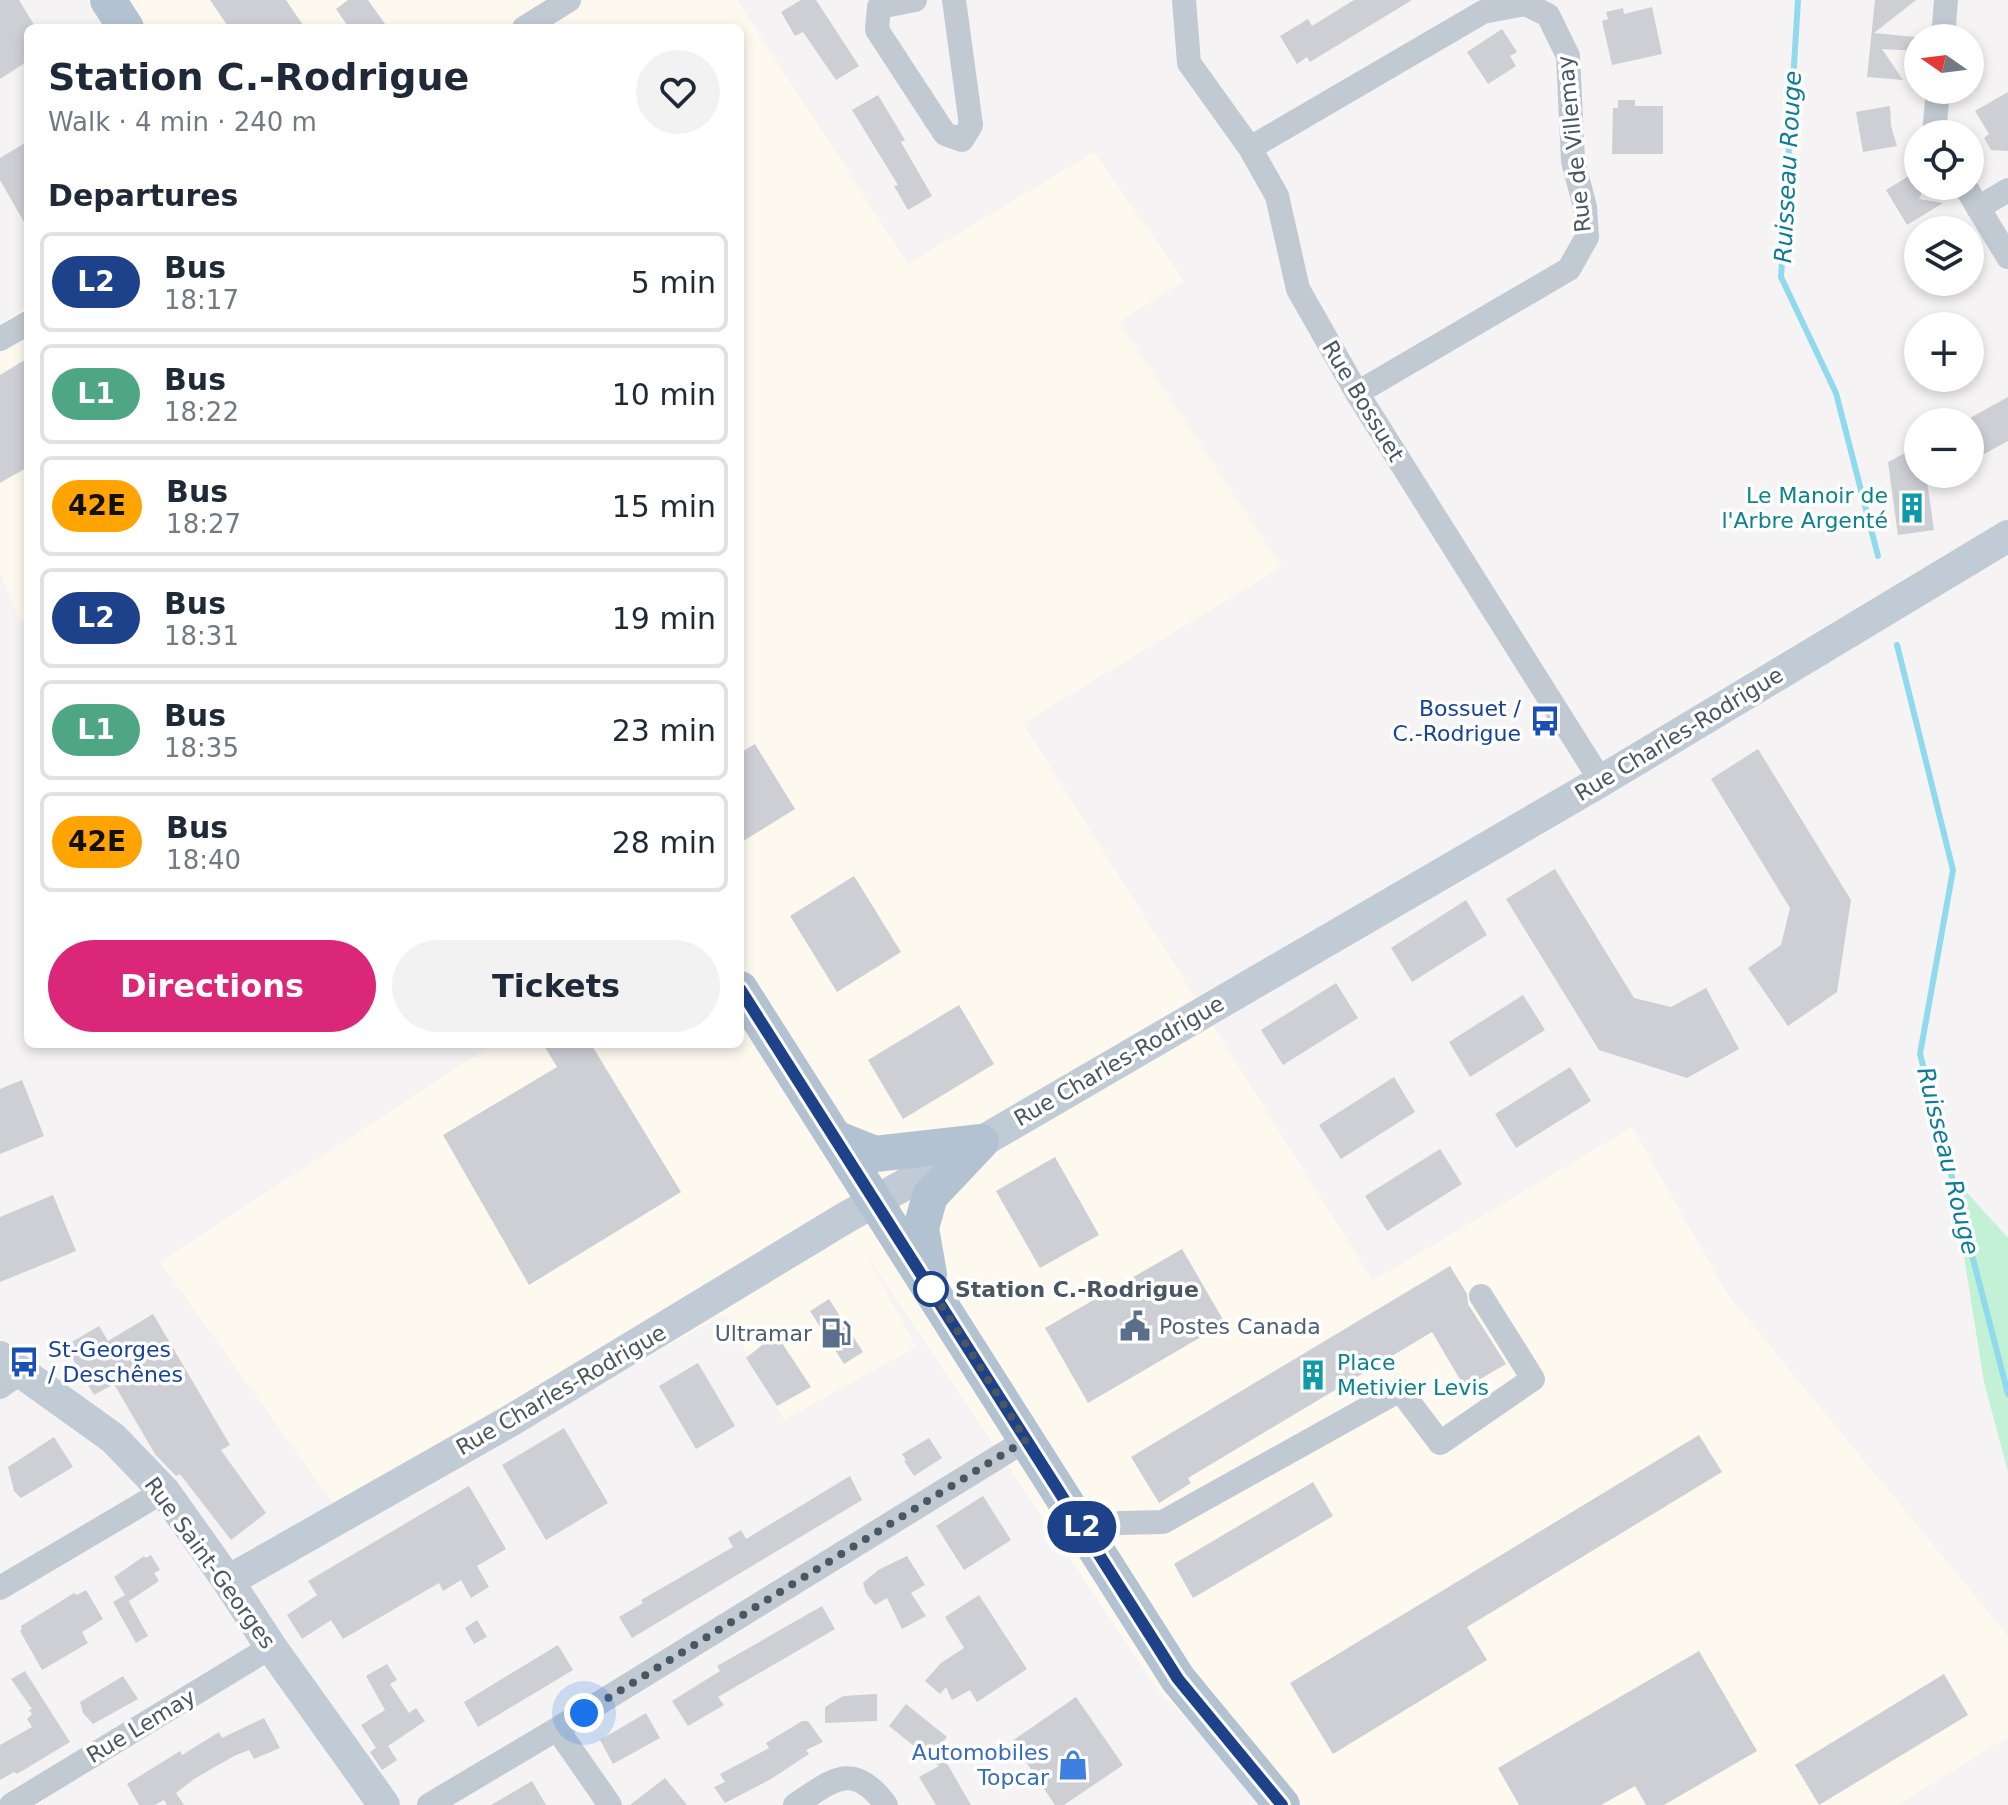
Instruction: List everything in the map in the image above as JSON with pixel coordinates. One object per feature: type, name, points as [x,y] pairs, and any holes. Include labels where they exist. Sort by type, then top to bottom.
[{"type":"main road","points":[[108,0],[123,24]]},
{"type":"main road","points":[[744,995],[1178,1679],[1282,1805]]},
{"type":"main road","points":[[835,1138],[875,1154],[981,1142]]},
{"type":"main road","points":[[932,1290],[921,1228],[930,1196],[981,1142]]},
{"type":"street","points":[[530,24],[569,0]]},
{"type":"street","points":[[915,0],[879,7],[877,30],[945,134],[962,140],[971,125],[954,0]]},
{"type":"street","name":"Rue Bossuet","points":[[1184,0],[1189,63],[1250,148],[1277,196],[1298,289],[1357,393],[1601,781]]},
{"type":"street","points":[[1944,24],[1946,0]]},
{"type":"street","name":"Rue de Villemay","points":[[1250,148],[1483,12],[1525,4],[1548,15],[1568,56],[1573,161],[1585,207],[1587,237],[1569,269],[1357,393]]},
{"type":"street","points":[[1978,208],[2008,190]]},
{"type":"street","points":[[1973,200],[2008,257]]},
{"type":"street","points":[[0,339],[24,325]]},
{"type":"street","name":"Rue Charles-Rodrigue","points":[[228,1581],[510,1421],[875,1201],[1601,781],[2008,536]]},
{"type":"street","points":[[1120,1523],[1163,1522],[1400,1390],[1440,1443],[1533,1379],[1481,1296]]},
{"type":"street","name":"Rue Saint-Georges","points":[[8,1372],[113,1438],[164,1491],[384,1805]]},
{"type":"street","points":[[429,1805],[1026,1440]]},
{"type":"street","points":[[0,1588],[164,1491]]},
{"type":"street","name":"Rue Lemay","points":[[21,1802],[271,1647]]},
{"type":"street","points":[[557,1729],[610,1805]]},
{"type":"street","points":[[795,1805],[835,1778],[856,1779],[873,1787],[886,1805]]},
{"type":"shaded area","points":[[87,0],[737,0],[908,264],[1094,152],[1184,281],[1119,322],[1282,567],[1023,723],[1373,1281],[1632,1127],[1728,1295],[2008,1636],[2008,1737],[1897,1805],[1268,1805],[1158,1690],[864,1251],[916,1347],[784,1420],[725,1314],[348,1524],[160,1262],[487,1048],[744,1048],[744,24],[102,24]]},
{"type":"shaded area","points":[[24,308],[24,619],[20,621],[0,574],[0,325]]},
{"type":"green space","points":[[1951,1175],[2008,1238],[2008,1472],[1984,1382]]},
{"type":"building","points":[[0,0],[19,0],[34,24],[24,24],[24,64],[0,79]]},
{"type":"building","points":[[210,0],[286,0],[302,24],[226,24]]},
{"type":"building","points":[[348,0],[368,0],[385,24],[346,24],[336,9]]},
{"type":"building","points":[[801,0],[816,0],[859,66],[836,80],[803,32],[795,36],[781,12]]},
{"type":"building","points":[[1354,0],[1412,0],[1310,62],[1307,57],[1297,64],[1280,36],[1308,19],[1312,26]]},
{"type":"building","points":[[1875,0],[1916,0],[1874,33],[1904,36],[1904,50],[1882,49],[1903,80],[1867,77]]},
{"type":"building","points":[[1652,7],[1662,54],[1612,65],[1602,21],[1608,19],[1606,12],[1623,8],[1624,14]]},
{"type":"building","points":[[1502,29],[1517,52],[1510,56],[1516,66],[1488,84],[1467,52]]},
{"type":"building","points":[[2008,92],[2008,151],[1991,150],[1984,138],[1989,134],[1984,120],[1980,120],[1975,111]]},
{"type":"building","points":[[878,95],[905,140],[901,142],[932,196],[908,210],[894,186],[898,185],[852,110]]},
{"type":"building","points":[[1618,100],[1635,100],[1635,106],[1663,106],[1663,154],[1612,154],[1613,108],[1618,108]]},
{"type":"building","points":[[1890,106],[1891,126],[1897,146],[1863,152],[1856,112]]},
{"type":"building","points":[[24,143],[24,222],[0,180],[0,158]]},
{"type":"building","points":[[1904,179],[1904,200],[1943,203],[1922,216],[1904,216],[1904,220],[1886,190]]},
{"type":"building","points":[[24,360],[24,469],[0,483],[0,375]]},
{"type":"building","points":[[2008,397],[2008,441],[1984,454],[1984,410]]},
{"type":"building","name":"Le Manoir de l'Arbre Argenté","points":[[1904,453],[1904,488],[1928,488],[1934,530],[1898,535],[1888,462]]},
{"type":"building","points":[[755,744],[795,809],[744,841],[744,751]]},
{"type":"building","points":[[1758,749],[1851,900],[1837,992],[1788,1026],[1748,968],[1781,945],[1790,908],[1711,779]]},
{"type":"building","points":[[1555,869],[1634,998],[1671,1007],[1706,988],[1739,1049],[1687,1078],[1599,1050],[1506,899]]},
{"type":"building","points":[[854,876],[901,952],[837,992],[790,916]]},
{"type":"building","points":[[1466,900],[1487,935],[1412,982],[1391,948]]},
{"type":"building","points":[[1336,983],[1358,1018],[1283,1065],[1261,1030]]},
{"type":"building","points":[[1523,995],[1545,1030],[1470,1077],[1449,1042]]},
{"type":"building","points":[[959,1005],[994,1064],[903,1119],[868,1060]]},
{"type":"building","points":[[545,1048],[593,1048],[681,1192],[529,1285],[443,1135],[557,1067]]},
{"type":"building","points":[[1570,1067],[1591,1101],[1516,1148],[1495,1114]]},
{"type":"building","points":[[1394,1077],[1415,1112],[1341,1159],[1319,1125]]},
{"type":"building","points":[[22,1080],[44,1136],[0,1154],[0,1089]]},
{"type":"building","points":[[1440,1149],[1462,1184],[1387,1231],[1365,1196]]},
{"type":"building","points":[[1055,1157],[1099,1235],[1040,1268],[996,1191]]},
{"type":"building","points":[[53,1195],[76,1251],[0,1282],[0,1217]]},
{"type":"building","name":"Postes Canada","points":[[1182,1249],[1225,1323],[1088,1403],[1045,1328]]},
{"type":"building","name":"Place Metivier Levis","points":[[1450,1266],[1467,1294],[1468,1304],[1506,1364],[1465,1388],[1432,1332],[1188,1478],[1191,1483],[1159,1503],[1131,1457]]},
{"type":"building","points":[[829,1299],[863,1352],[844,1364],[810,1311]]},
{"type":"building","points":[[153,1314],[230,1445],[221,1450],[266,1513],[231,1540],[180,1474],[176,1476],[155,1454],[114,1384],[94,1395],[65,1346],[99,1326],[108,1341]]},
{"type":"building","points":[[776,1334],[811,1387],[777,1406],[746,1358]]},
{"type":"building","points":[[698,1363],[735,1426],[696,1449],[659,1386]]},
{"type":"building","points":[[564,1428],[608,1503],[546,1540],[502,1465]]},
{"type":"building","points":[[1699,1435],[1722,1472],[1467,1627],[1487,1660],[1333,1754],[1290,1683]]},
{"type":"building","points":[[54,1437],[73,1467],[21,1498],[14,1491],[8,1467]]},
{"type":"building","points":[[929,1438],[942,1458],[914,1476],[902,1454]]},
{"type":"building","points":[[850,1476],[862,1500],[632,1638],[619,1617],[643,1603],[641,1600],[733,1547],[728,1538],[741,1530],[746,1539]]},
{"type":"building","points":[[1313,1482],[1333,1516],[1193,1598],[1174,1564]]},
{"type":"building","points":[[469,1486],[506,1549],[477,1566],[489,1587],[471,1598],[461,1580],[443,1591],[439,1583],[343,1639],[331,1620],[302,1639],[287,1615],[317,1595],[308,1581]]},
{"type":"building","points":[[983,1496],[1011,1540],[964,1570],[936,1526]]},
{"type":"building","points":[[151,1555],[160,1570],[154,1573],[159,1581],[129,1601],[127,1598],[148,1636],[136,1643],[113,1602],[125,1595],[114,1577],[144,1556]]},
{"type":"building","points":[[907,1556],[925,1585],[911,1593],[926,1616],[902,1629],[887,1598],[875,1605],[863,1583],[878,1570]]},
{"type":"building","points":[[86,1590],[103,1619],[82,1632],[88,1643],[42,1670],[20,1631],[21,1626],[74,1593],[77,1595]]},
{"type":"building","points":[[979,1595],[1027,1669],[977,1702],[970,1690],[952,1700],[946,1687],[940,1694],[925,1681],[941,1663],[964,1648],[945,1617]]},
{"type":"building","points":[[822,1606],[835,1629],[718,1697],[724,1705],[688,1726],[672,1701],[720,1671],[717,1666]]},
{"type":"building","points":[[477,1620],[487,1637],[474,1644],[465,1628]]},
{"type":"building","points":[[558,1645],[573,1670],[478,1727],[464,1702]]},
{"type":"building","points":[[1699,1651],[1757,1751],[1664,1805],[1646,1805],[1635,1786],[1601,1805],[1519,1805],[1498,1768]]},
{"type":"building","points":[[387,1664],[397,1680],[390,1684],[409,1713],[416,1708],[425,1721],[388,1746],[397,1760],[382,1770],[370,1752],[376,1748],[361,1725],[385,1710],[366,1676]]},
{"type":"building","points":[[25,1671],[70,1742],[17,1774],[14,1772],[0,1780],[0,1745],[32,1727],[27,1719],[32,1709],[11,1679]]},
{"type":"building","points":[[1944,1674],[1968,1715],[1819,1805],[1795,1765]]},
{"type":"building","points":[[123,1676],[138,1699],[93,1724],[83,1713],[80,1702]]},
{"type":"building","points":[[877,1694],[877,1721],[825,1723],[825,1707],[843,1696]]},
{"type":"building","points":[[1076,1697],[1123,1765],[1064,1805],[1055,1805],[1012,1741]]},
{"type":"building","points":[[906,1704],[947,1737],[938,1748],[971,1805],[936,1805],[919,1777],[939,1766],[889,1726]]},
{"type":"building","points":[[646,1713],[660,1738],[613,1764],[600,1740]]},
{"type":"building","points":[[264,1718],[280,1748],[254,1759],[249,1750],[194,1779],[176,1793],[184,1805],[167,1805],[164,1800],[155,1805],[139,1805],[127,1784],[180,1751],[182,1755],[219,1732],[222,1738]]},
{"type":"building","points":[[802,1721],[808,1721],[823,1742],[806,1750],[809,1754],[771,1779],[725,1803],[714,1787],[725,1782],[720,1774],[769,1748],[766,1743]]},
{"type":"building","points":[[665,1778],[687,1805],[630,1805]]},
{"type":"building","points":[[532,1781],[546,1805],[491,1805]]},
{"type":"waterway","name":"Ruisseau Rouge","points":[[1798,0],[1781,277],[1836,393],[1878,556]]},
{"type":"waterway","name":"Ruisseau Rouge","points":[[1897,645],[1953,870],[1920,1054],[2008,1394]]},
{"type":"bus line","name":"L2","points":[[744,996],[1178,1679],[1282,1805]]},
{"type":"place","name":"Le Manoir de l'Arbre Argenté","points":[[1912,508]]},
{"type":"place","name":"Bossuet / C.-Rodrigue","points":[[1545,721]]},
{"type":"place","name":"Station C.-Rodrigue","points":[[931,1289]]},
{"type":"place","name":"Postes Canada","points":[[1135,1326]]},
{"type":"place","name":"Ultramar","points":[[836,1333]]},
{"type":"place","name":"St-Georges / Deschênes","points":[[24,1362]]},
{"type":"place","name":"Place Metivier Levis","points":[[1313,1375]]},
{"type":"place","name":"Automobiles Topcar","points":[[1073,1765]]},
{"type":"route","points":[[584,1713],[1026,1440],[931,1289]]}]
